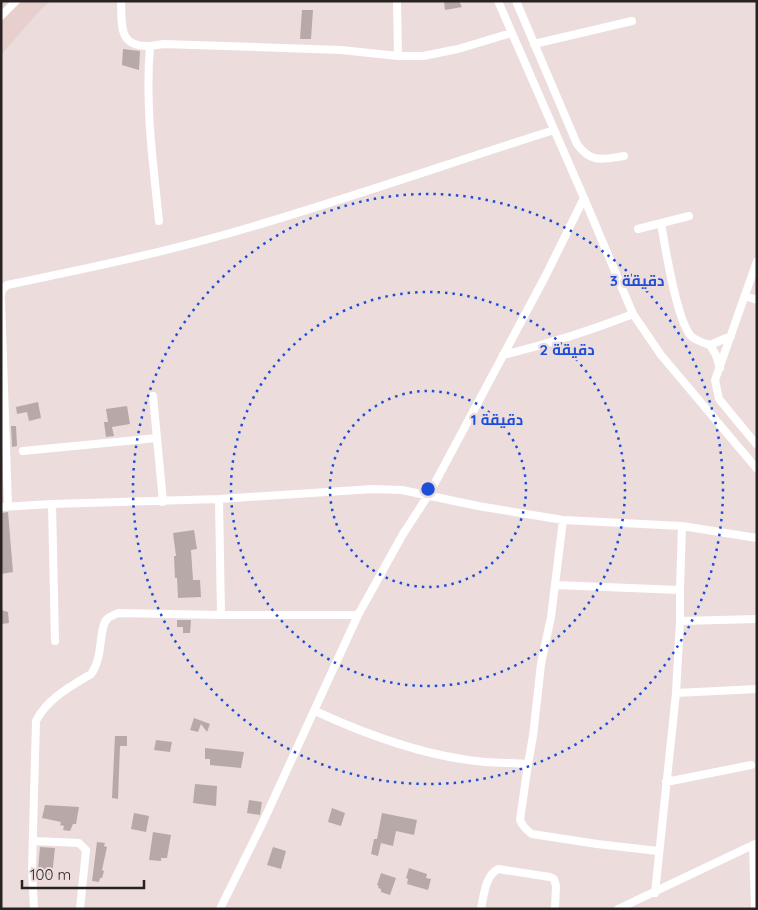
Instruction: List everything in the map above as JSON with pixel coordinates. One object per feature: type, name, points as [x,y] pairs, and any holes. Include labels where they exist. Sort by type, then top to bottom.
[{"type":"street","points":[[1,16],[16,1]]},
{"type":"street","points":[[121,1],[125,37],[138,46],[164,44],[341,50],[398,56],[423,56],[458,49],[511,33]]},
{"type":"street","points":[[397,1],[398,56]]},
{"type":"street","points":[[498,1],[633,314],[661,355],[757,468]]},
{"type":"street","points":[[516,1],[582,152],[588,157],[598,160],[624,156]]},
{"type":"street","points":[[534,44],[632,21]]},
{"type":"street","points":[[150,46],[148,73],[149,126],[159,221]]},
{"type":"street","points":[[1,296],[2,290],[7,285],[151,254],[250,228],[554,130]]},
{"type":"street","points":[[220,909],[315,711],[358,615],[403,534],[429,494],[584,198]]},
{"type":"street","points":[[638,229],[689,216]]},
{"type":"street","points":[[661,223],[678,305],[685,328],[691,337],[710,345],[716,355],[720,368]]},
{"type":"street","points":[[757,260],[716,380],[718,399],[757,444]]},
{"type":"street","points":[[745,296],[757,300]]},
{"type":"street","points":[[1,300],[5,507],[52,504],[163,502],[373,488],[429,494],[478,506],[563,520],[682,526],[757,538]]},
{"type":"street","points":[[503,355],[549,344],[633,314]]},
{"type":"street","points":[[710,345],[731,336]]},
{"type":"street","points":[[153,396],[163,502]]},
{"type":"street","points":[[23,451],[157,438]]},
{"type":"street","points":[[219,499],[221,614]]},
{"type":"street","points":[[52,504],[55,641]]},
{"type":"street","points":[[563,520],[551,617],[541,664],[533,736],[520,820],[527,831],[532,834],[658,851]]},
{"type":"street","points":[[655,893],[676,693],[682,526]]},
{"type":"street","points":[[555,584],[680,590]]},
{"type":"street","points":[[34,909],[32,869],[36,721],[40,712],[48,704],[91,674],[98,661],[106,619],[118,614],[358,615]]},
{"type":"street","points":[[680,621],[757,619]]},
{"type":"street","points":[[676,693],[757,689]]},
{"type":"street","points":[[315,711],[347,726],[394,742],[442,754],[484,762],[528,764]]},
{"type":"street","points":[[666,782],[751,765]]},
{"type":"street","points":[[34,841],[79,843],[85,847],[80,909]]},
{"type":"street","points":[[618,909],[755,844],[755,909]]},
{"type":"street","points":[[481,909],[488,880],[491,874],[498,868],[554,879],[556,886],[555,909]]},
{"type":"shaded area","points":[[1,1],[51,1],[41,9],[1,55]]},
{"type":"building","points":[[444,1],[459,1],[462,7],[445,10]]},
{"type":"building","points":[[302,10],[313,10],[311,39],[300,39]]},
{"type":"building","points":[[123,49],[140,51],[139,70],[122,65]]},
{"type":"building","points":[[38,402],[41,418],[29,421],[27,412],[17,414],[16,407]]},
{"type":"building","points":[[127,406],[130,424],[112,427],[114,436],[106,437],[104,422],[108,422],[106,409]]},
{"type":"building","points":[[11,426],[16,426],[17,446],[12,447]]},
{"type":"building","points":[[8,512],[13,572],[1,574],[1,513]]},
{"type":"building","points":[[194,530],[197,549],[191,550],[193,580],[200,580],[201,597],[178,598],[173,533]]},
{"type":"building","points":[[1,610],[8,612],[9,623],[2,624]]},
{"type":"building","points":[[177,620],[191,620],[190,633],[183,633],[183,627],[177,627]]},
{"type":"building","points":[[194,718],[210,724],[207,732],[201,724],[198,732],[190,730]]},
{"type":"building","points":[[115,736],[127,736],[127,746],[120,746],[118,799],[112,798]]},
{"type":"building","points":[[156,740],[172,742],[170,752],[154,750]]},
{"type":"building","points":[[205,748],[244,752],[241,768],[210,765],[210,759],[205,759]]},
{"type":"building","points":[[195,784],[217,786],[216,806],[193,803]]},
{"type":"building","points":[[249,800],[262,802],[260,815],[247,813]]},
{"type":"building","points":[[45,805],[79,807],[76,824],[73,824],[70,831],[63,830],[64,826],[60,825],[61,822],[42,818]]},
{"type":"building","points":[[332,808],[345,813],[341,826],[328,822]]},
{"type":"building","points":[[134,813],[149,816],[146,832],[131,829]]},
{"type":"building","points":[[382,813],[417,820],[414,835],[396,831],[393,846],[381,843],[378,856],[371,854],[374,839],[377,839]]},
{"type":"building","points":[[153,832],[171,835],[167,858],[161,858],[161,861],[149,860]]},
{"type":"building","points":[[97,842],[105,843],[104,846],[107,847],[102,870],[104,871],[99,882],[92,881]]},
{"type":"building","points":[[40,847],[55,848],[52,875],[42,874],[42,870],[38,869]]},
{"type":"building","points":[[273,847],[286,851],[281,869],[267,865]]},
{"type":"building","points":[[409,868],[427,874],[426,878],[431,879],[428,890],[407,884],[408,879],[406,878]]},
{"type":"building","points":[[381,873],[396,878],[390,895],[381,892],[381,889],[378,888],[379,886],[377,885]]}]
